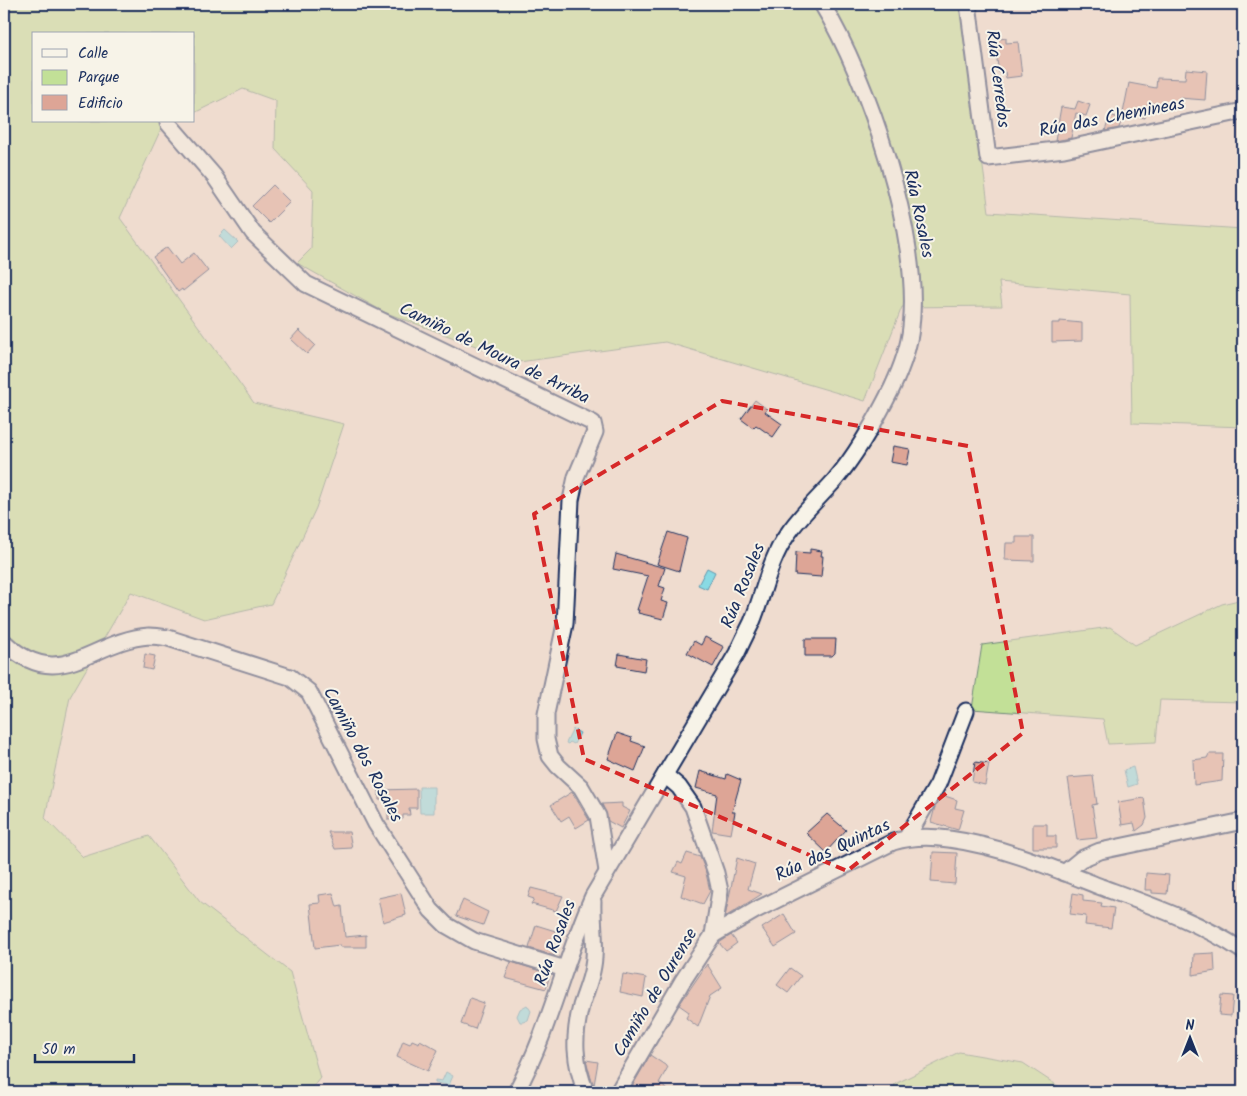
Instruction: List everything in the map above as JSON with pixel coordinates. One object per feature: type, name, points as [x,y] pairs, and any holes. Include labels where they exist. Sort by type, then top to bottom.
[{"type":"street","name":"Rúa Rosales","points":[[516,1092],[527,1072],[546,1027],[581,923],[593,896],[737,652],[752,622],[774,557],[786,535],[807,509],[835,480],[869,430],[905,357],[911,327],[913,296],[904,222],[887,160],[849,52],[822,4]]},
{"type":"street","name":"Rúa Cerredos","points":[[968,4],[988,158]]},
{"type":"street","name":"Rúa das Chemineas","points":[[988,158],[1064,148],[1243,111]]},
{"type":"street","name":"Camiño de Moura de Arriba","points":[[168,122],[214,176],[253,233],[306,284],[593,423],[595,432],[576,477],[571,500],[565,624],[546,714],[546,739],[550,756],[581,787],[598,816],[607,871]]},
{"type":"street","name":"Camiño dos Rosales","points":[[4,642],[16,654],[33,662],[54,666],[130,640],[150,636],[168,638],[290,677],[309,692],[376,824],[402,868],[441,920],[446,925],[474,941],[565,969]]},
{"type":"street","points":[[908,837],[938,784],[966,712]]},
{"type":"street","name":"Camiño de Ourense","points":[[618,1092],[682,982],[713,935],[720,891],[716,873],[693,807],[679,786],[665,775]]},
{"type":"street","points":[[1064,872],[1080,859],[1100,851],[1243,821]]},
{"type":"street","name":"Rúa das Quintas","points":[[713,935],[756,910],[826,874],[908,837],[949,838],[1064,872],[1192,922],[1243,951]]},
{"type":"street","points":[[586,1092],[579,1074],[575,1041],[578,1020],[593,966],[595,931],[593,896]]},
{"type":"highlighted area","points":[[722,401],[968,446],[1023,733],[847,871],[584,759],[534,514]]},
{"type":"green space","points":[[4,4],[961,4],[989,212],[1243,229],[1243,427],[1132,423],[1130,294],[999,282],[1002,306],[902,307],[865,401],[665,342],[519,362],[384,312],[297,263],[311,249],[313,190],[275,149],[276,101],[243,89],[195,113],[195,32],[32,32],[32,122],[175,122],[161,129],[120,218],[254,403],[344,424],[316,508],[271,604],[204,619],[131,592],[70,697],[45,818],[83,857],[149,836],[200,902],[290,972],[320,1078],[309,1092],[4,1092]]},
{"type":"green space","points":[[1243,599],[1243,702],[1160,700],[1156,742],[1108,744],[1103,719],[972,709],[982,645],[1110,627],[1135,645],[1222,604]]},
{"type":"green space","points":[[959,1052],[1023,1063],[1067,1092],[892,1092],[895,1084]]},
{"type":"water","points":[[225,230],[238,242],[231,249],[219,236]]},
{"type":"water","points":[[707,568],[715,572],[707,589],[698,585]]},
{"type":"water","points":[[573,729],[580,733],[574,744],[570,742],[568,744],[566,743]]},
{"type":"water","points":[[1133,767],[1137,784],[1128,787],[1124,770]]},
{"type":"water","points":[[419,787],[434,787],[434,813],[420,813]]},
{"type":"water","points":[[527,1005],[531,1011],[528,1020],[520,1022],[517,1016],[520,1009]]},
{"type":"water","points":[[446,1072],[453,1076],[449,1085],[435,1083],[435,1080],[442,1081]]},
{"type":"building","points":[[1006,38],[1006,43],[1018,42],[1022,76],[1006,78],[1005,72],[999,73],[994,40]]},
{"type":"building","points":[[1186,69],[1207,71],[1205,100],[1179,98],[1179,105],[1148,103],[1145,118],[1123,113],[1129,83],[1156,88],[1157,78],[1185,79]]},
{"type":"building","points":[[1078,101],[1090,105],[1086,116],[1076,113],[1071,138],[1055,141],[1061,107],[1075,109]]},
{"type":"building","points":[[1110,115],[1122,119],[1119,128],[1105,131]]},
{"type":"building","points":[[273,185],[290,202],[269,223],[252,206]]},
{"type":"building","points":[[167,247],[180,264],[194,253],[208,271],[183,291],[182,289],[178,292],[153,257]]},
{"type":"building","points":[[1060,321],[1082,323],[1082,341],[1052,342],[1052,323],[1060,323]]},
{"type":"building","points":[[299,330],[315,345],[307,354],[291,339]]},
{"type":"building","points":[[755,400],[767,409],[765,412],[782,424],[773,437],[756,425],[753,428],[741,419]]},
{"type":"building","points":[[893,446],[910,449],[907,465],[890,462]]},
{"type":"building","points":[[668,532],[687,538],[679,571],[657,564]]},
{"type":"building","points":[[1016,537],[1034,537],[1034,561],[1005,560],[1006,543],[1016,543]]},
{"type":"building","points":[[810,549],[822,551],[821,577],[795,575],[796,552],[810,553]]},
{"type":"building","points":[[616,554],[665,568],[659,586],[665,588],[661,601],[668,603],[663,619],[638,613],[639,610],[637,610],[648,576],[613,569]]},
{"type":"building","points":[[705,637],[724,647],[713,667],[687,653],[694,641],[701,645]]},
{"type":"building","points":[[805,639],[836,639],[835,653],[832,656],[805,656]]},
{"type":"building","points":[[145,654],[155,656],[152,670],[143,668]]},
{"type":"building","points":[[619,654],[646,659],[644,671],[617,666]]},
{"type":"building","points":[[617,733],[632,738],[631,741],[645,746],[635,771],[608,759]]},
{"type":"building","points":[[1209,754],[1223,754],[1222,781],[1194,785],[1193,760],[1207,758]]},
{"type":"building","points":[[975,762],[989,764],[985,785],[972,782]]},
{"type":"building","points":[[700,771],[726,779],[727,774],[741,780],[732,812],[735,812],[731,834],[712,831],[717,794],[696,788]]},
{"type":"building","points":[[1093,776],[1097,804],[1092,805],[1097,838],[1077,840],[1068,778]]},
{"type":"building","points":[[417,789],[417,808],[409,808],[410,815],[403,815],[403,819],[388,820],[388,800],[379,800],[379,790]]},
{"type":"building","points":[[572,792],[589,820],[576,828],[569,816],[561,821],[551,805]]},
{"type":"building","points":[[942,795],[957,800],[955,808],[964,810],[958,830],[931,822],[935,807]]},
{"type":"building","points":[[1144,798],[1147,818],[1144,825],[1136,831],[1134,823],[1122,825],[1118,802]]},
{"type":"building","points":[[622,803],[622,807],[630,811],[621,828],[608,821],[602,804]]},
{"type":"building","points":[[827,814],[846,830],[826,852],[806,833]]},
{"type":"building","points":[[1033,824],[1047,824],[1047,836],[1056,836],[1056,848],[1033,848]]},
{"type":"building","points":[[328,832],[349,832],[352,848],[335,849]]},
{"type":"building","points":[[933,852],[957,853],[955,884],[931,882]]},
{"type":"building","points":[[687,853],[700,857],[705,869],[710,891],[703,904],[681,896],[686,876],[673,872],[678,862],[682,864]]},
{"type":"building","points":[[737,858],[755,864],[748,889],[762,894],[725,917]]},
{"type":"building","points":[[1146,873],[1169,875],[1167,894],[1152,893],[1152,890],[1145,890]]},
{"type":"building","points":[[531,888],[563,896],[556,911],[531,904],[534,899],[528,897]]},
{"type":"building","points":[[333,893],[337,907],[342,906],[345,937],[366,935],[366,947],[340,947],[340,945],[315,948],[310,904],[320,903],[319,895]]},
{"type":"building","points":[[401,893],[406,915],[383,922],[378,898]]},
{"type":"building","points":[[1073,893],[1083,895],[1083,901],[1102,903],[1101,906],[1114,908],[1111,928],[1085,925],[1086,916],[1070,914]]},
{"type":"building","points":[[463,900],[488,912],[483,925],[456,916]]},
{"type":"building","points":[[784,914],[796,934],[775,947],[762,928]]},
{"type":"building","points":[[536,925],[562,933],[555,956],[529,948]]},
{"type":"building","points":[[731,935],[737,943],[726,951],[719,943]]},
{"type":"building","points":[[1214,953],[1215,971],[1193,975],[1194,954]]},
{"type":"building","points":[[511,962],[550,974],[546,989],[505,978]]},
{"type":"building","points":[[707,964],[722,988],[710,996],[698,1027],[686,1018],[689,1012],[679,1005]]},
{"type":"building","points":[[790,968],[801,976],[788,993],[777,985]]},
{"type":"building","points":[[623,974],[646,978],[643,997],[620,992]]},
{"type":"building","points":[[1221,995],[1233,996],[1231,1016],[1219,1015]]},
{"type":"building","points":[[470,998],[484,1003],[475,1029],[461,1024]]},
{"type":"building","points":[[412,1040],[419,1043],[420,1040],[438,1050],[428,1071],[397,1057],[403,1041],[410,1044]]},
{"type":"building","points":[[650,1055],[668,1067],[659,1083],[670,1092],[629,1092]]},
{"type":"building","points":[[586,1060],[598,1062],[594,1085],[591,1078]]}]
